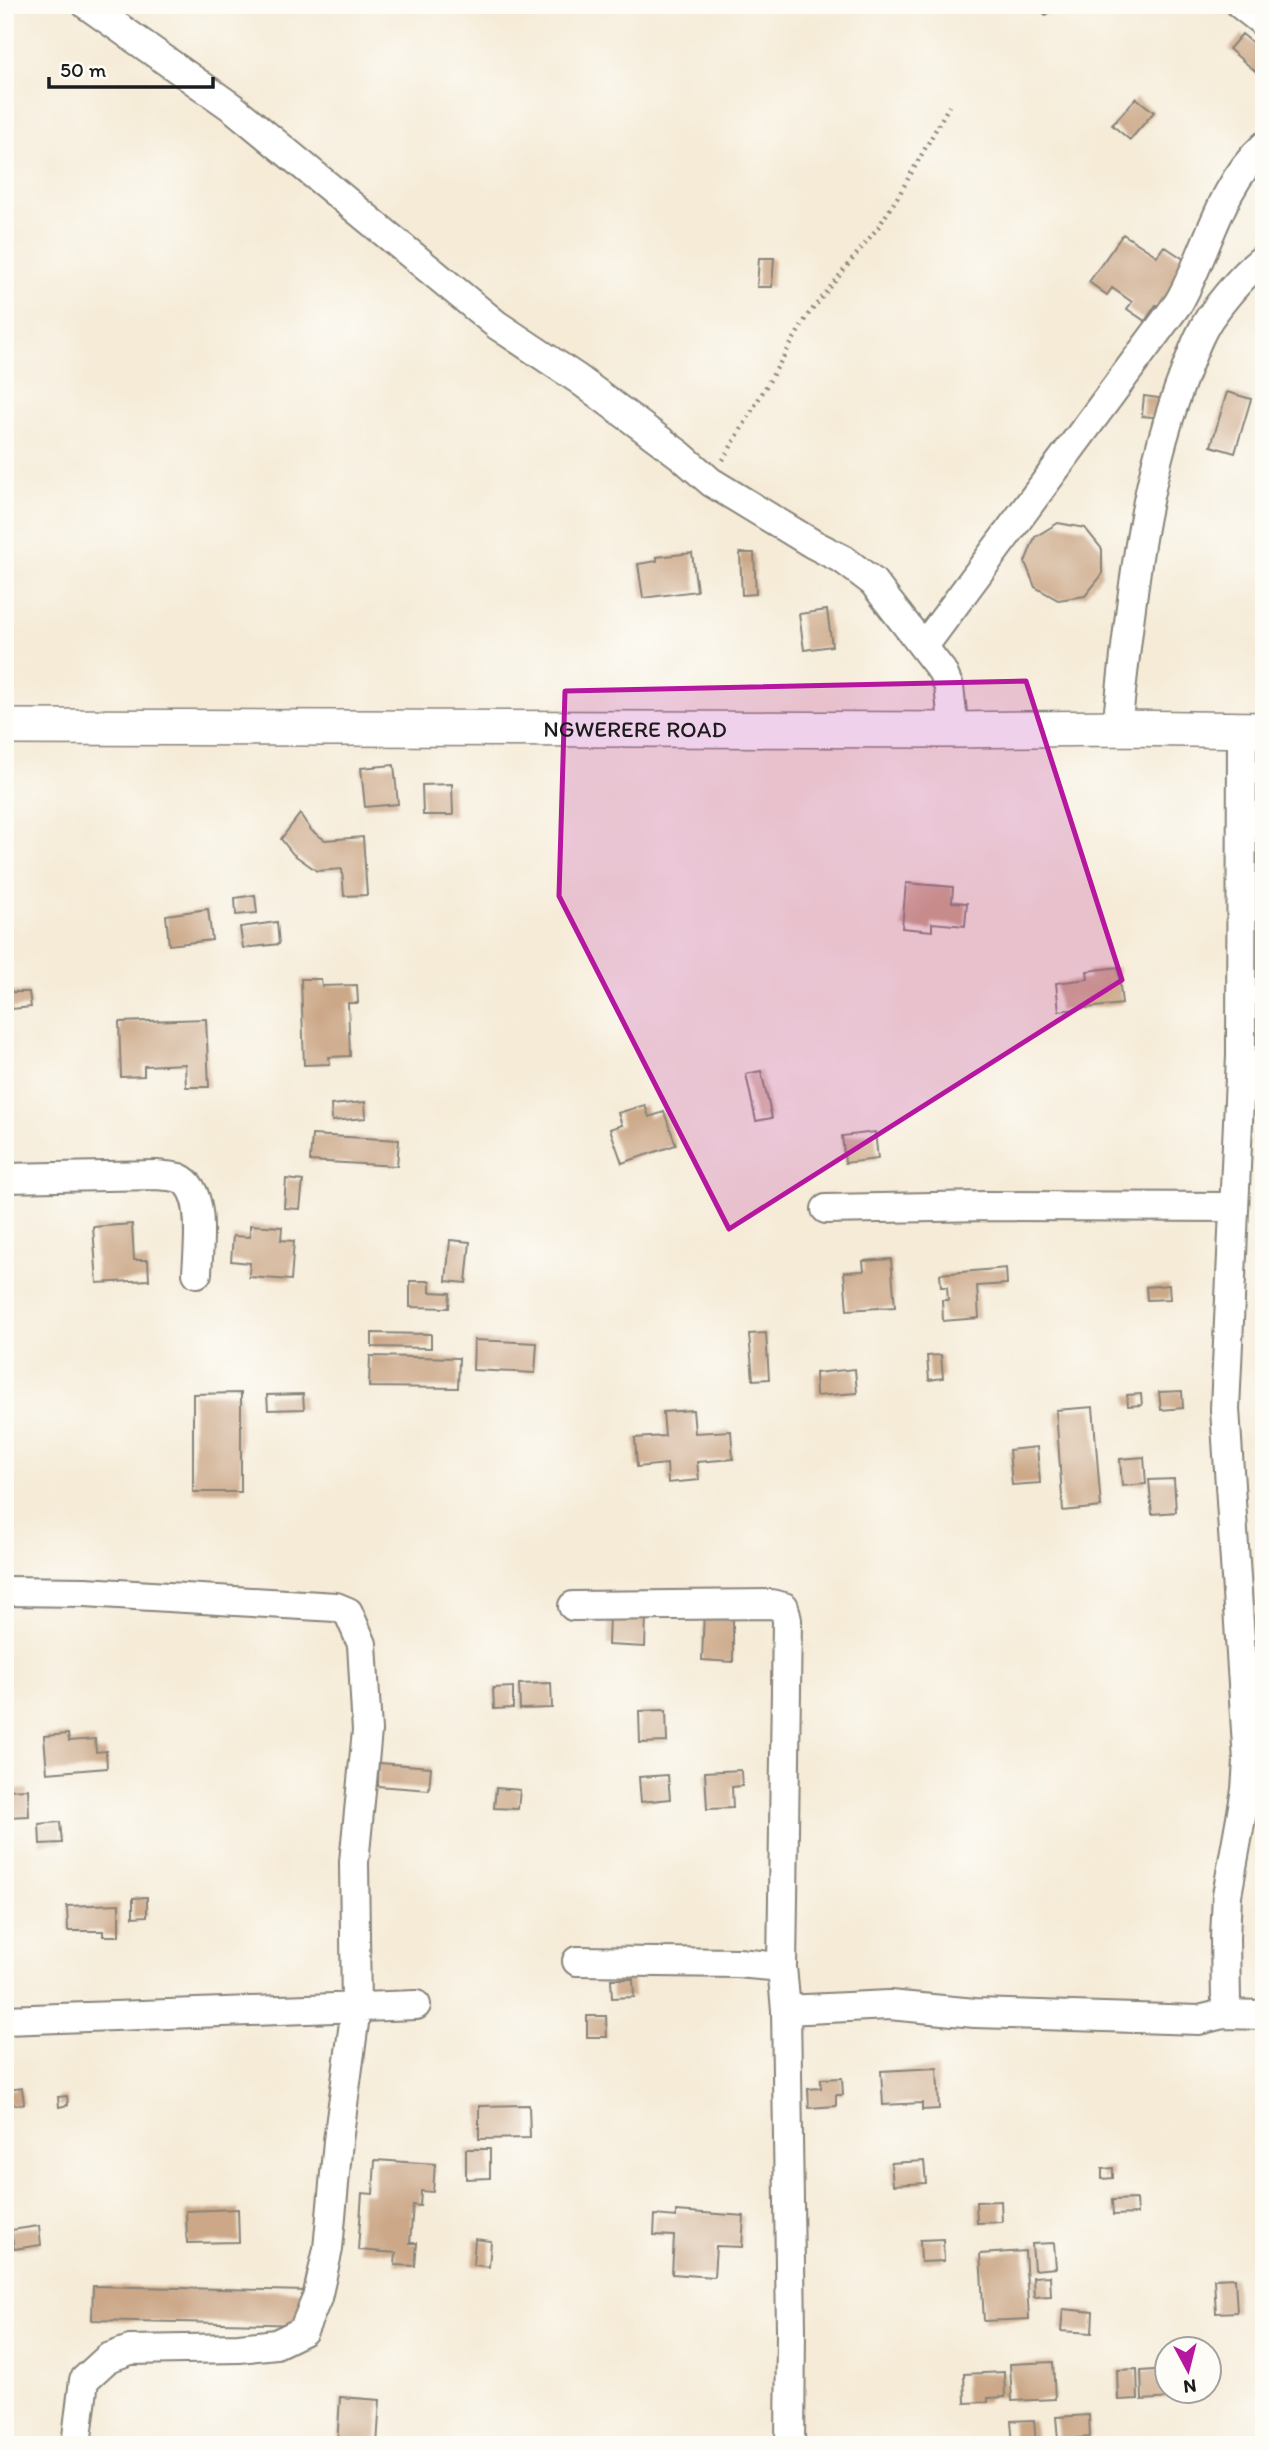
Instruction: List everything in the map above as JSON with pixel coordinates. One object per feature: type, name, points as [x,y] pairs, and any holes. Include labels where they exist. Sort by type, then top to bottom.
[{"type":"main road","name":"NGWERERE ROAD","points":[[5,727],[954,730],[1117,728],[1253,731]]},
{"type":"street","points":[[87,5],[233,108],[497,325],[588,387],[680,455],[711,482],[844,560],[873,582],[942,671],[949,687],[954,730]]},
{"type":"street","points":[[1241,5],[1264,23]]},
{"type":"street","points":[[924,646],[1179,302],[1199,265],[1219,209],[1244,169],[1264,146]]},
{"type":"street","points":[[1117,728],[1131,607],[1154,474],[1176,396],[1212,314],[1251,268],[1264,258]]},
{"type":"street","points":[[1223,2014],[1226,2002],[1227,1895],[1246,1790],[1248,1761],[1225,1409],[1253,731]]},
{"type":"street","points":[[5,1178],[157,1175],[180,1179],[192,1189],[198,1208],[197,1273]]},
{"type":"street","points":[[826,1209],[987,1206],[1233,1207]]},
{"type":"street","points":[[5,1591],[336,1607],[348,1612],[362,1644],[367,1731],[354,1861],[356,2008],[338,2141],[328,2249],[317,2298],[303,2331],[276,2344],[239,2348],[130,2350],[108,2358],[84,2380],[76,2445]]},
{"type":"street","points":[[573,1606],[771,1604],[784,1607],[787,1620],[782,1967],[786,2010],[790,2445]]},
{"type":"street","points":[[577,1961],[738,1963],[782,1967]]},
{"type":"street","points":[[5,2020],[416,2005]]},
{"type":"street","points":[[786,2010],[889,2005],[975,2012],[1199,2020],[1223,2014],[1264,2015]]},
{"type":"path","points":[[711,482],[808,314],[879,226],[949,106]]},
{"type":"highlighted area","points":[[1026,681],[1122,980],[729,1229],[559,896],[565,691]]},
{"type":"building","points":[[1034,5],[1055,5],[1046,15]]},
{"type":"building","points":[[1242,34],[1264,52],[1264,73],[1261,76],[1229,49]]},
{"type":"building","points":[[1136,98],[1154,112],[1130,140],[1112,125]]},
{"type":"building","points":[[1123,234],[1157,256],[1164,246],[1188,262],[1173,283],[1175,288],[1164,307],[1156,305],[1145,321],[1127,309],[1132,302],[1112,288],[1107,295],[1089,282]]},
{"type":"building","points":[[759,258],[774,258],[772,287],[757,287]]},
{"type":"building","points":[[1227,392],[1251,399],[1235,453],[1211,446]]},
{"type":"building","points":[[1144,396],[1166,399],[1163,418],[1142,416]]},
{"type":"building","points":[[1058,523],[1085,528],[1102,549],[1102,575],[1085,596],[1058,600],[1035,587],[1025,562],[1035,537]]},
{"type":"building","points":[[692,553],[697,591],[643,598],[638,564],[657,561],[657,557]]},
{"type":"building","points":[[740,553],[754,553],[756,594],[742,595]]},
{"type":"building","points":[[827,610],[832,646],[804,650],[799,614]]},
{"type":"building","points":[[394,765],[398,804],[365,807],[361,768]]},
{"type":"building","points":[[452,784],[453,815],[423,815],[422,785]]},
{"type":"building","points":[[300,814],[312,831],[325,840],[363,837],[367,895],[344,896],[342,869],[317,871],[293,854],[281,839]]},
{"type":"building","points":[[906,883],[953,887],[952,902],[967,903],[965,926],[932,923],[932,931],[902,928]]},
{"type":"building","points":[[255,895],[257,913],[236,915],[235,898]]},
{"type":"building","points":[[208,909],[212,940],[169,945],[166,915]]},
{"type":"building","points":[[277,922],[279,944],[243,948],[240,927]]},
{"type":"building","points":[[1118,967],[1122,1004],[1059,1011],[1056,983],[1088,979],[1087,971]]},
{"type":"building","points":[[301,979],[321,979],[322,986],[357,985],[358,1003],[348,1003],[350,1056],[329,1057],[330,1064],[304,1065]]},
{"type":"building","points":[[10,992],[29,992],[31,1007],[12,1009]]},
{"type":"building","points":[[206,1019],[209,1087],[186,1087],[185,1064],[144,1066],[144,1076],[121,1077],[119,1022]]},
{"type":"building","points":[[761,1071],[772,1118],[756,1121],[746,1074]]},
{"type":"building","points":[[365,1102],[366,1118],[332,1121],[331,1105]]},
{"type":"building","points":[[645,1105],[649,1117],[664,1112],[676,1145],[622,1163],[610,1129],[622,1125],[618,1113]]},
{"type":"building","points":[[875,1132],[878,1159],[845,1163],[842,1136]]},
{"type":"building","points":[[312,1135],[399,1140],[397,1166],[310,1161]]},
{"type":"building","points":[[286,1179],[303,1181],[300,1209],[284,1208]]},
{"type":"building","points":[[132,1224],[134,1260],[148,1260],[149,1280],[97,1283],[93,1227]]},
{"type":"building","points":[[250,1225],[282,1227],[281,1240],[294,1241],[291,1280],[249,1277],[250,1263],[231,1261],[233,1236],[250,1237]]},
{"type":"building","points":[[450,1240],[470,1242],[466,1283],[446,1281]]},
{"type":"building","points":[[891,1259],[895,1307],[847,1310],[844,1272],[864,1271],[863,1261]]},
{"type":"building","points":[[1006,1268],[1007,1284],[977,1286],[979,1318],[943,1321],[942,1300],[948,1300],[947,1287],[941,1287],[940,1274]]},
{"type":"building","points":[[410,1281],[430,1281],[430,1292],[450,1293],[449,1308],[410,1307]]},
{"type":"building","points":[[1169,1285],[1170,1299],[1147,1300],[1146,1287]]},
{"type":"building","points":[[372,1333],[431,1334],[431,1348],[372,1347]]},
{"type":"building","points":[[766,1333],[769,1379],[753,1380],[749,1334]]},
{"type":"building","points":[[474,1340],[537,1343],[535,1373],[473,1370]]},
{"type":"building","points":[[941,1355],[943,1378],[929,1380],[927,1356]]},
{"type":"building","points":[[370,1356],[459,1358],[458,1388],[369,1387]]},
{"type":"building","points":[[855,1369],[857,1393],[816,1396],[815,1373]]},
{"type":"building","points":[[1182,1391],[1183,1408],[1161,1410],[1159,1392]]},
{"type":"building","points":[[241,1393],[241,1492],[193,1492],[193,1394]]},
{"type":"building","points":[[303,1394],[304,1409],[268,1410],[267,1395]]},
{"type":"building","points":[[1141,1394],[1142,1405],[1128,1406],[1127,1395]]},
{"type":"building","points":[[1093,1407],[1101,1507],[1063,1511],[1056,1410]]},
{"type":"building","points":[[693,1410],[695,1433],[731,1431],[733,1459],[697,1462],[699,1480],[668,1483],[667,1464],[637,1467],[635,1438],[665,1436],[663,1412]]},
{"type":"building","points":[[1037,1447],[1040,1483],[1012,1485],[1009,1450]]},
{"type":"building","points":[[1144,1457],[1146,1484],[1122,1486],[1120,1459]]},
{"type":"building","points":[[1174,1479],[1176,1512],[1152,1514],[1149,1480]]},
{"type":"building","points":[[704,1610],[733,1611],[733,1662],[702,1660]]},
{"type":"building","points":[[609,1615],[646,1616],[645,1647],[608,1645]]},
{"type":"building","points":[[551,1683],[552,1708],[520,1709],[519,1684]]},
{"type":"building","points":[[513,1687],[513,1708],[494,1709],[493,1688]]},
{"type":"building","points":[[666,1710],[667,1742],[640,1743],[639,1711]]},
{"type":"building","points":[[68,1734],[69,1741],[95,1739],[96,1752],[106,1751],[107,1768],[47,1773],[44,1736]]},
{"type":"building","points":[[379,1763],[431,1767],[429,1790],[378,1786]]},
{"type":"building","points":[[741,1770],[742,1786],[732,1787],[733,1808],[707,1809],[705,1772]]},
{"type":"building","points":[[668,1775],[670,1799],[641,1802],[639,1777]]},
{"type":"building","points":[[496,1788],[520,1790],[518,1809],[494,1808]]},
{"type":"building","points":[[28,1789],[29,1816],[5,1817],[5,1790]]},
{"type":"building","points":[[60,1822],[62,1843],[40,1844],[39,1824]]},
{"type":"building","points":[[147,1897],[147,1916],[133,1917],[133,1898]]},
{"type":"building","points":[[119,1904],[119,1936],[103,1936],[103,1931],[68,1931],[67,1906]]},
{"type":"building","points":[[611,1979],[633,1979],[634,1997],[612,1998]]},
{"type":"building","points":[[587,2016],[606,2016],[607,2037],[587,2037]]},
{"type":"building","points":[[937,2068],[939,2109],[922,2110],[922,2103],[883,2105],[881,2071]]},
{"type":"building","points":[[842,2078],[843,2095],[836,2095],[836,2106],[809,2108],[808,2089],[821,2088],[821,2079]]},
{"type":"building","points":[[22,2088],[24,2104],[9,2105],[7,2090]]},
{"type":"building","points":[[67,2096],[68,2105],[59,2107],[58,2097]]},
{"type":"building","points":[[529,2105],[530,2138],[479,2139],[479,2106]]},
{"type":"building","points":[[466,2149],[490,2149],[490,2178],[466,2179]]},
{"type":"building","points":[[375,2160],[435,2164],[433,2192],[421,2191],[420,2206],[413,2205],[410,2243],[417,2243],[415,2266],[395,2265],[396,2253],[358,2250],[362,2193],[373,2194]]},
{"type":"building","points":[[924,2161],[926,2183],[893,2185],[891,2163]]},
{"type":"building","points":[[1113,2168],[1113,2178],[1102,2179],[1102,2169]]},
{"type":"building","points":[[1136,2199],[1137,2214],[1113,2215],[1112,2200]]},
{"type":"building","points":[[1001,2201],[1002,2222],[977,2223],[976,2202]]},
{"type":"building","points":[[1257,2208],[1264,2208],[1264,2231],[1258,2232]]},
{"type":"building","points":[[238,2209],[239,2242],[187,2243],[186,2211]]},
{"type":"building","points":[[676,2211],[744,2216],[742,2247],[716,2246],[714,2277],[672,2274],[674,2236],[654,2235],[655,2215],[676,2217]]},
{"type":"building","points":[[39,2226],[41,2245],[14,2249],[11,2230]]},
{"type":"building","points":[[475,2239],[491,2241],[489,2267],[473,2265]]},
{"type":"building","points":[[943,2239],[944,2261],[921,2262],[920,2240]]},
{"type":"building","points":[[1054,2243],[1056,2268],[1034,2270],[1032,2244]]},
{"type":"building","points":[[1025,2251],[1029,2319],[984,2321],[980,2254]]},
{"type":"building","points":[[1050,2276],[1051,2296],[1034,2297],[1033,2277]]},
{"type":"building","points":[[1235,2278],[1237,2312],[1216,2313],[1214,2279]]},
{"type":"building","points":[[93,2286],[305,2291],[305,2325],[92,2320]]},
{"type":"building","points":[[1259,2295],[1264,2295],[1264,2337],[1261,2337]]},
{"type":"building","points":[[1063,2309],[1093,2312],[1092,2333],[1061,2331]]},
{"type":"building","points":[[1053,2362],[1055,2399],[1012,2401],[1010,2364]]},
{"type":"building","points":[[1137,2369],[1138,2399],[1118,2400],[1117,2370]]},
{"type":"building","points":[[1154,2370],[1154,2399],[1142,2400],[1141,2371]]},
{"type":"building","points":[[1004,2372],[1005,2397],[988,2398],[988,2402],[965,2403],[964,2374]]},
{"type":"building","points":[[340,2397],[380,2400],[377,2445],[337,2445]]},
{"type":"building","points":[[1089,2415],[1090,2437],[1058,2439],[1056,2417]]},
{"type":"building","points":[[1034,2420],[1036,2445],[1013,2445],[1011,2421]]}]
